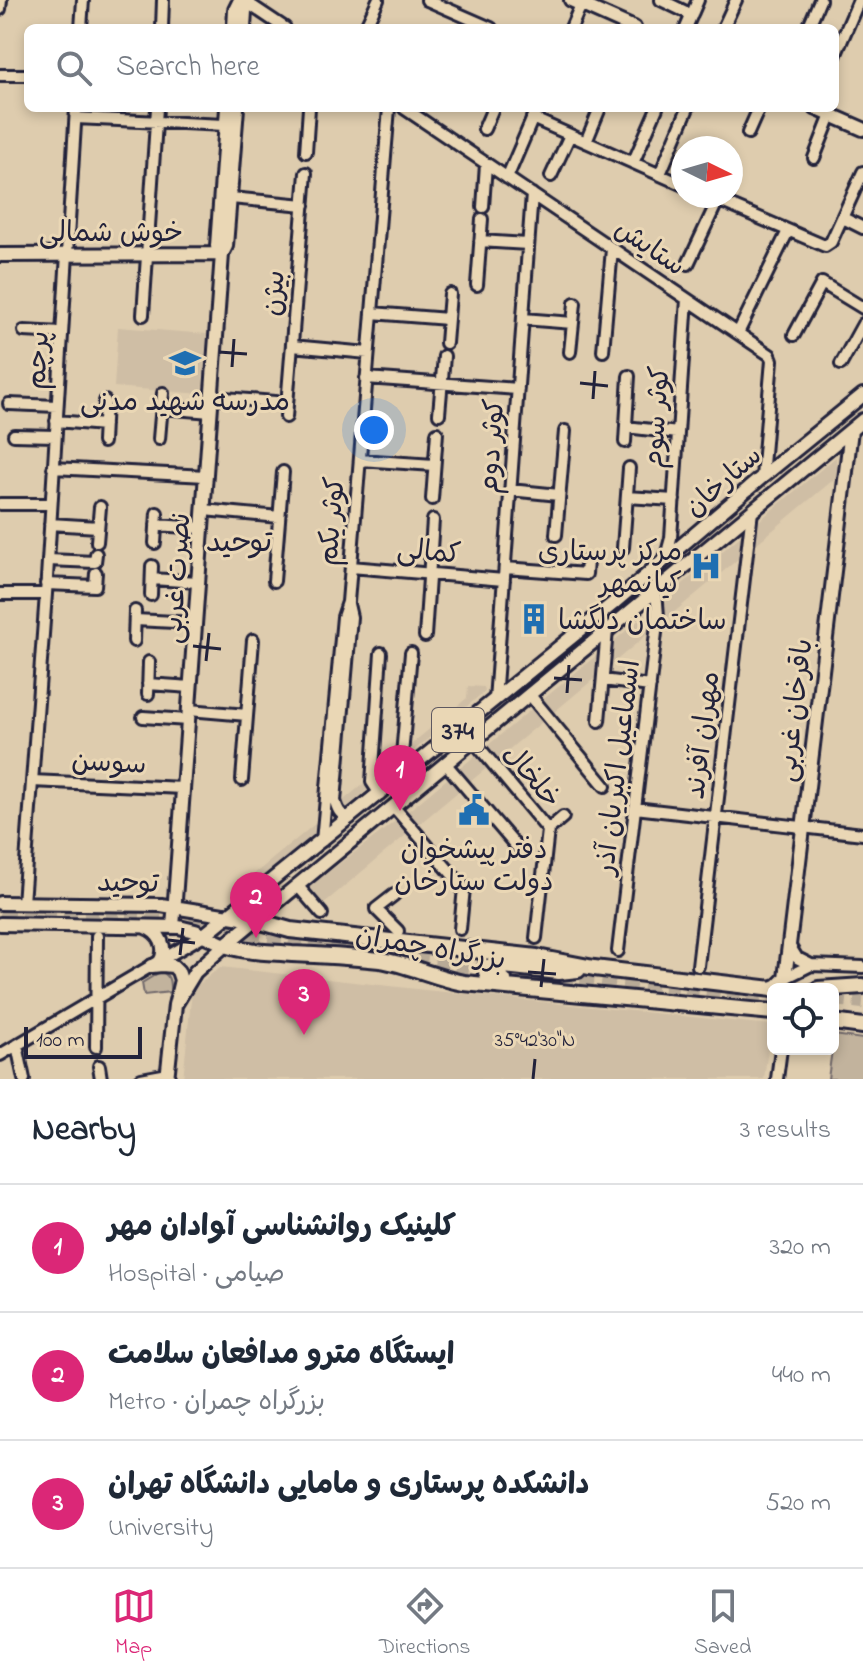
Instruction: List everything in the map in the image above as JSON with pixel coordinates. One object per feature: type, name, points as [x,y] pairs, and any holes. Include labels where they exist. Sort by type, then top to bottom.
[{"type":"highway","name":"بزرگراه چمران","points":[[254,920],[290,930],[537,957],[594,968],[767,989]]},
{"type":"highway","name":"بزرگراه چمران","points":[[225,945],[266,952],[381,960],[451,981],[767,1013]]},
{"type":"highway","points":[[544,990],[491,978],[486,975],[486,969],[495,965],[559,972],[594,968]]},
{"type":"highway","points":[[839,988],[863,986]]},
{"type":"highway","points":[[839,1023],[863,1026]]},
{"type":"main road","points":[[234,24],[235,10],[242,0]]},
{"type":"main road","points":[[242,0],[244,24]]},
{"type":"main road","points":[[578,1],[626,24]]},
{"type":"main road","name":"نصرت غربی","points":[[222,254],[217,246],[227,112]]},
{"type":"main road","name":"نصرت غربی","points":[[173,927],[222,254],[226,246],[231,198],[237,112]]},
{"type":"main road","points":[[824,112],[863,129]]},
{"type":"main road","name":"خوش شمالی","points":[[0,255],[222,254]]},
{"type":"main road","name":"ستارخان","points":[[204,935],[660,565],[679,542],[863,395]]},
{"type":"main road","name":"ستارخان","points":[[175,1005],[195,972],[254,920],[863,420]]},
{"type":"main road","name":"باقرخان غربی","points":[[785,978],[851,430]]},
{"type":"main road","points":[[679,542],[680,559],[693,559]]},
{"type":"main road","points":[[660,565],[668,580]]},
{"type":"main road","points":[[338,828],[350,842]]},
{"type":"main road","name":"توحید","points":[[0,903],[175,906],[254,920]]},
{"type":"main road","name":"توحید","points":[[0,924],[173,927],[189,929],[225,945]]},
{"type":"main road","points":[[142,927],[151,929],[162,942],[163,956],[156,964]]},
{"type":"main road","points":[[156,964],[169,965],[178,971],[180,985],[168,1077]]},
{"type":"main road","points":[[780,983],[785,978]]},
{"type":"street","points":[[0,9],[1,0]]},
{"type":"street","points":[[81,24],[83,0]]},
{"type":"street","points":[[162,24],[163,0]]},
{"type":"street","points":[[242,0],[279,24]]},
{"type":"street","points":[[367,24],[378,0]]},
{"type":"street","points":[[427,0],[482,24]]},
{"type":"street","points":[[661,0],[692,15]]},
{"type":"street","points":[[688,24],[698,0]]},
{"type":"street","points":[[725,24],[736,0]]},
{"type":"street","points":[[810,24],[820,0]]},
{"type":"street","points":[[839,47],[859,0]]},
{"type":"street","points":[[572,24],[578,1]]},
{"type":"street","points":[[0,75],[24,75]]},
{"type":"street","points":[[143,315],[157,112]]},
{"type":"street","points":[[306,152],[309,112]]},
{"type":"street","name":"کوثر یکم","points":[[322,841],[343,617],[348,602],[389,112]]},
{"type":"street","name":"ستایش","points":[[410,112],[770,355],[762,477]]},
{"type":"street","points":[[422,120],[425,112]]},
{"type":"street","points":[[484,129],[491,112]]},
{"type":"street","points":[[507,178],[535,112]]},
{"type":"street","points":[[536,112],[570,135],[671,179]]},
{"type":"street","points":[[586,142],[598,112]]},
{"type":"street","points":[[633,163],[655,112]]},
{"type":"street","points":[[660,174],[686,112]]},
{"type":"street","points":[[748,133],[757,112]]},
{"type":"street","points":[[76,113],[156,122],[225,125]]},
{"type":"street","name":"پرچم","points":[[23,903],[76,113]]},
{"type":"street","points":[[814,158],[831,115]]},
{"type":"street","points":[[551,176],[570,135]]},
{"type":"street","points":[[477,285],[486,164]]},
{"type":"street","points":[[736,208],[821,246],[830,244],[863,172]]},
{"type":"street","name":"بیژن","points":[[286,417],[306,173]]},
{"type":"street","name":"کوثر دوم","points":[[495,700],[532,194]]},
{"type":"street","points":[[231,198],[304,205]]},
{"type":"street","points":[[688,264],[709,208]]},
{"type":"street","points":[[843,218],[863,228]]},
{"type":"street","points":[[738,333],[788,231]]},
{"type":"street","points":[[480,241],[528,244]]},
{"type":"street","points":[[603,351],[612,249]]},
{"type":"street","points":[[794,335],[822,283],[863,308]]},
{"type":"street","points":[[446,343],[450,294]]},
{"type":"street","name":"کوثر سوم","points":[[679,542],[674,500],[687,299]]},
{"type":"street","points":[[570,352],[575,303]]},
{"type":"street","points":[[372,313],[448,319]]},
{"type":"street","points":[[523,319],[573,323]]},
{"type":"street","points":[[841,364],[863,324]]},
{"type":"street","points":[[24,331],[62,333]]},
{"type":"street","points":[[292,346],[368,353]]},
{"type":"street","points":[[439,414],[444,356]]},
{"type":"street","points":[[625,442],[629,376]]},
{"type":"street","points":[[366,378],[518,389]]},
{"type":"street","points":[[159,439],[163,393]]},
{"type":"street","points":[[212,397],[287,403]]},
{"type":"street","points":[[103,442],[105,401]]},
{"type":"street","points":[[9,405],[57,406]]},
{"type":"street","points":[[162,408],[211,412]]},
{"type":"street","points":[[56,421],[104,425]]},
{"type":"street","points":[[626,427],[678,433]]},
{"type":"street","points":[[556,535],[565,431]]},
{"type":"street","points":[[432,499],[437,433]]},
{"type":"street","points":[[14,435],[55,436]]},
{"type":"street","points":[[360,460],[434,465]]},
{"type":"street","points":[[53,468],[206,476]]},
{"type":"street","points":[[623,548],[629,468]]},
{"type":"street","points":[[274,581],[283,472]]},
{"type":"street","points":[[510,490],[559,495]]},
{"type":"street","points":[[627,497],[674,500]]},
{"type":"street","points":[[0,504],[51,504]]},
{"type":"street","points":[[48,560],[95,562],[100,507]]},
{"type":"street","points":[[204,510],[279,517]]},
{"type":"street","name":"مهران آفرند","points":[[698,966],[752,511]]},
{"type":"street","points":[[155,543],[157,519],[202,528]]},
{"type":"street","points":[[425,636],[433,520]]},
{"type":"street","points":[[50,524],[98,527]]},
{"type":"street","points":[[505,568],[586,574],[587,561]]},
{"type":"street","points":[[151,595],[152,566]]},
{"type":"street","name":"کمالی","points":[[351,567],[504,580]]},
{"type":"street","points":[[0,594],[95,586],[96,573]]},
{"type":"street","points":[[152,579],[198,582]]},
{"type":"street","name":"اسماعیل اکبریان آذر","points":[[618,951],[658,616],[656,590]]},
{"type":"street","points":[[348,602],[351,617],[335,801],[338,811],[350,818]]},
{"type":"street","points":[[134,641],[135,616],[195,623]]},
{"type":"street","points":[[599,721],[607,630]]},
{"type":"street","points":[[242,780],[253,640]]},
{"type":"street","points":[[380,794],[372,782],[381,653]]},
{"type":"street","points":[[407,772],[402,755],[411,653]]},
{"type":"street","points":[[149,662],[148,689],[191,687]]},
{"type":"street","points":[[603,680],[650,686]]},
{"type":"street","points":[[529,694],[605,786]]},
{"type":"street","points":[[143,717],[247,715]]},
{"type":"street","name":"خلخال","points":[[473,740],[548,830],[536,938]]},
{"type":"street","points":[[445,763],[516,846]]},
{"type":"street","name":"سوسن","points":[[32,781],[183,788]]},
{"type":"street","points":[[393,806],[464,888],[460,929]]},
{"type":"street","points":[[635,808],[863,834]]},
{"type":"street","points":[[548,830],[563,817]]},
{"type":"street","points":[[297,885],[322,914]]},
{"type":"street","points":[[394,895],[376,909],[398,931]]},
{"type":"street","points":[[0,1055],[204,935]]},
{"type":"street","points":[[96,1047],[97,936]]},
{"type":"street","points":[[789,945],[797,958],[811,965],[863,967]]},
{"type":"street","points":[[785,978],[811,965]]},
{"type":"street","points":[[17,1045],[24,1079]]},
{"type":"street","points":[[778,1076],[779,1055]]},
{"type":"street","points":[[99,1066],[101,1079]]},
{"type":"street","points":[[141,1079],[168,1077]]},
{"type":"shaded area","points":[[118,327],[207,334],[202,394],[114,387]]},
{"type":"shaded area","points":[[836,457],[838,476],[323,904],[308,888],[406,813]]},
{"type":"shaded area","points":[[468,686],[484,687],[485,691],[248,890],[238,894],[235,890],[467,698]]},
{"type":"shaded area","points":[[220,967],[767,1025],[764,1079],[183,1079],[192,990]]},
{"type":"shaded area","points":[[160,972],[168,977],[170,992],[144,995],[142,983]]},
{"type":"shaded area","points":[[839,1036],[863,1039],[863,1079],[828,1079],[831,1055],[839,1055]]},
{"type":"tunnel","points":[[190,911],[231,933],[250,937],[502,963]]},
{"type":"tunnel","points":[[0,915],[164,917],[189,923],[212,935]]},
{"type":"tunnel","points":[[413,965],[767,1001]]},
{"type":"tunnel","points":[[839,1000],[863,1002]]},
{"type":"place","name":"مدرسه شهید مدنی","points":[[185,363]]},
{"type":"place","name":"مرکز پرستاری کیانمهر","points":[[706,566]]},
{"type":"place","name":"ساختمان دلگشا","points":[[534,619]]},
{"type":"place","name":"دفتر پیشخوان دولت ستارخان","points":[[474,810]]},
{"type":"place","name":"کلینیک روانشناسی آوادان مهر","points":[[400,811]]},
{"type":"place","name":"ایستگاه مترو مدافعان سلامت","points":[[256,938]]},
{"type":"place","name":"دانشکده پرستاری و مامایی دانشگاه تهران","points":[[304,1035]]},
{"type":"district","name":"توحید","points":[[239,541]]}]
